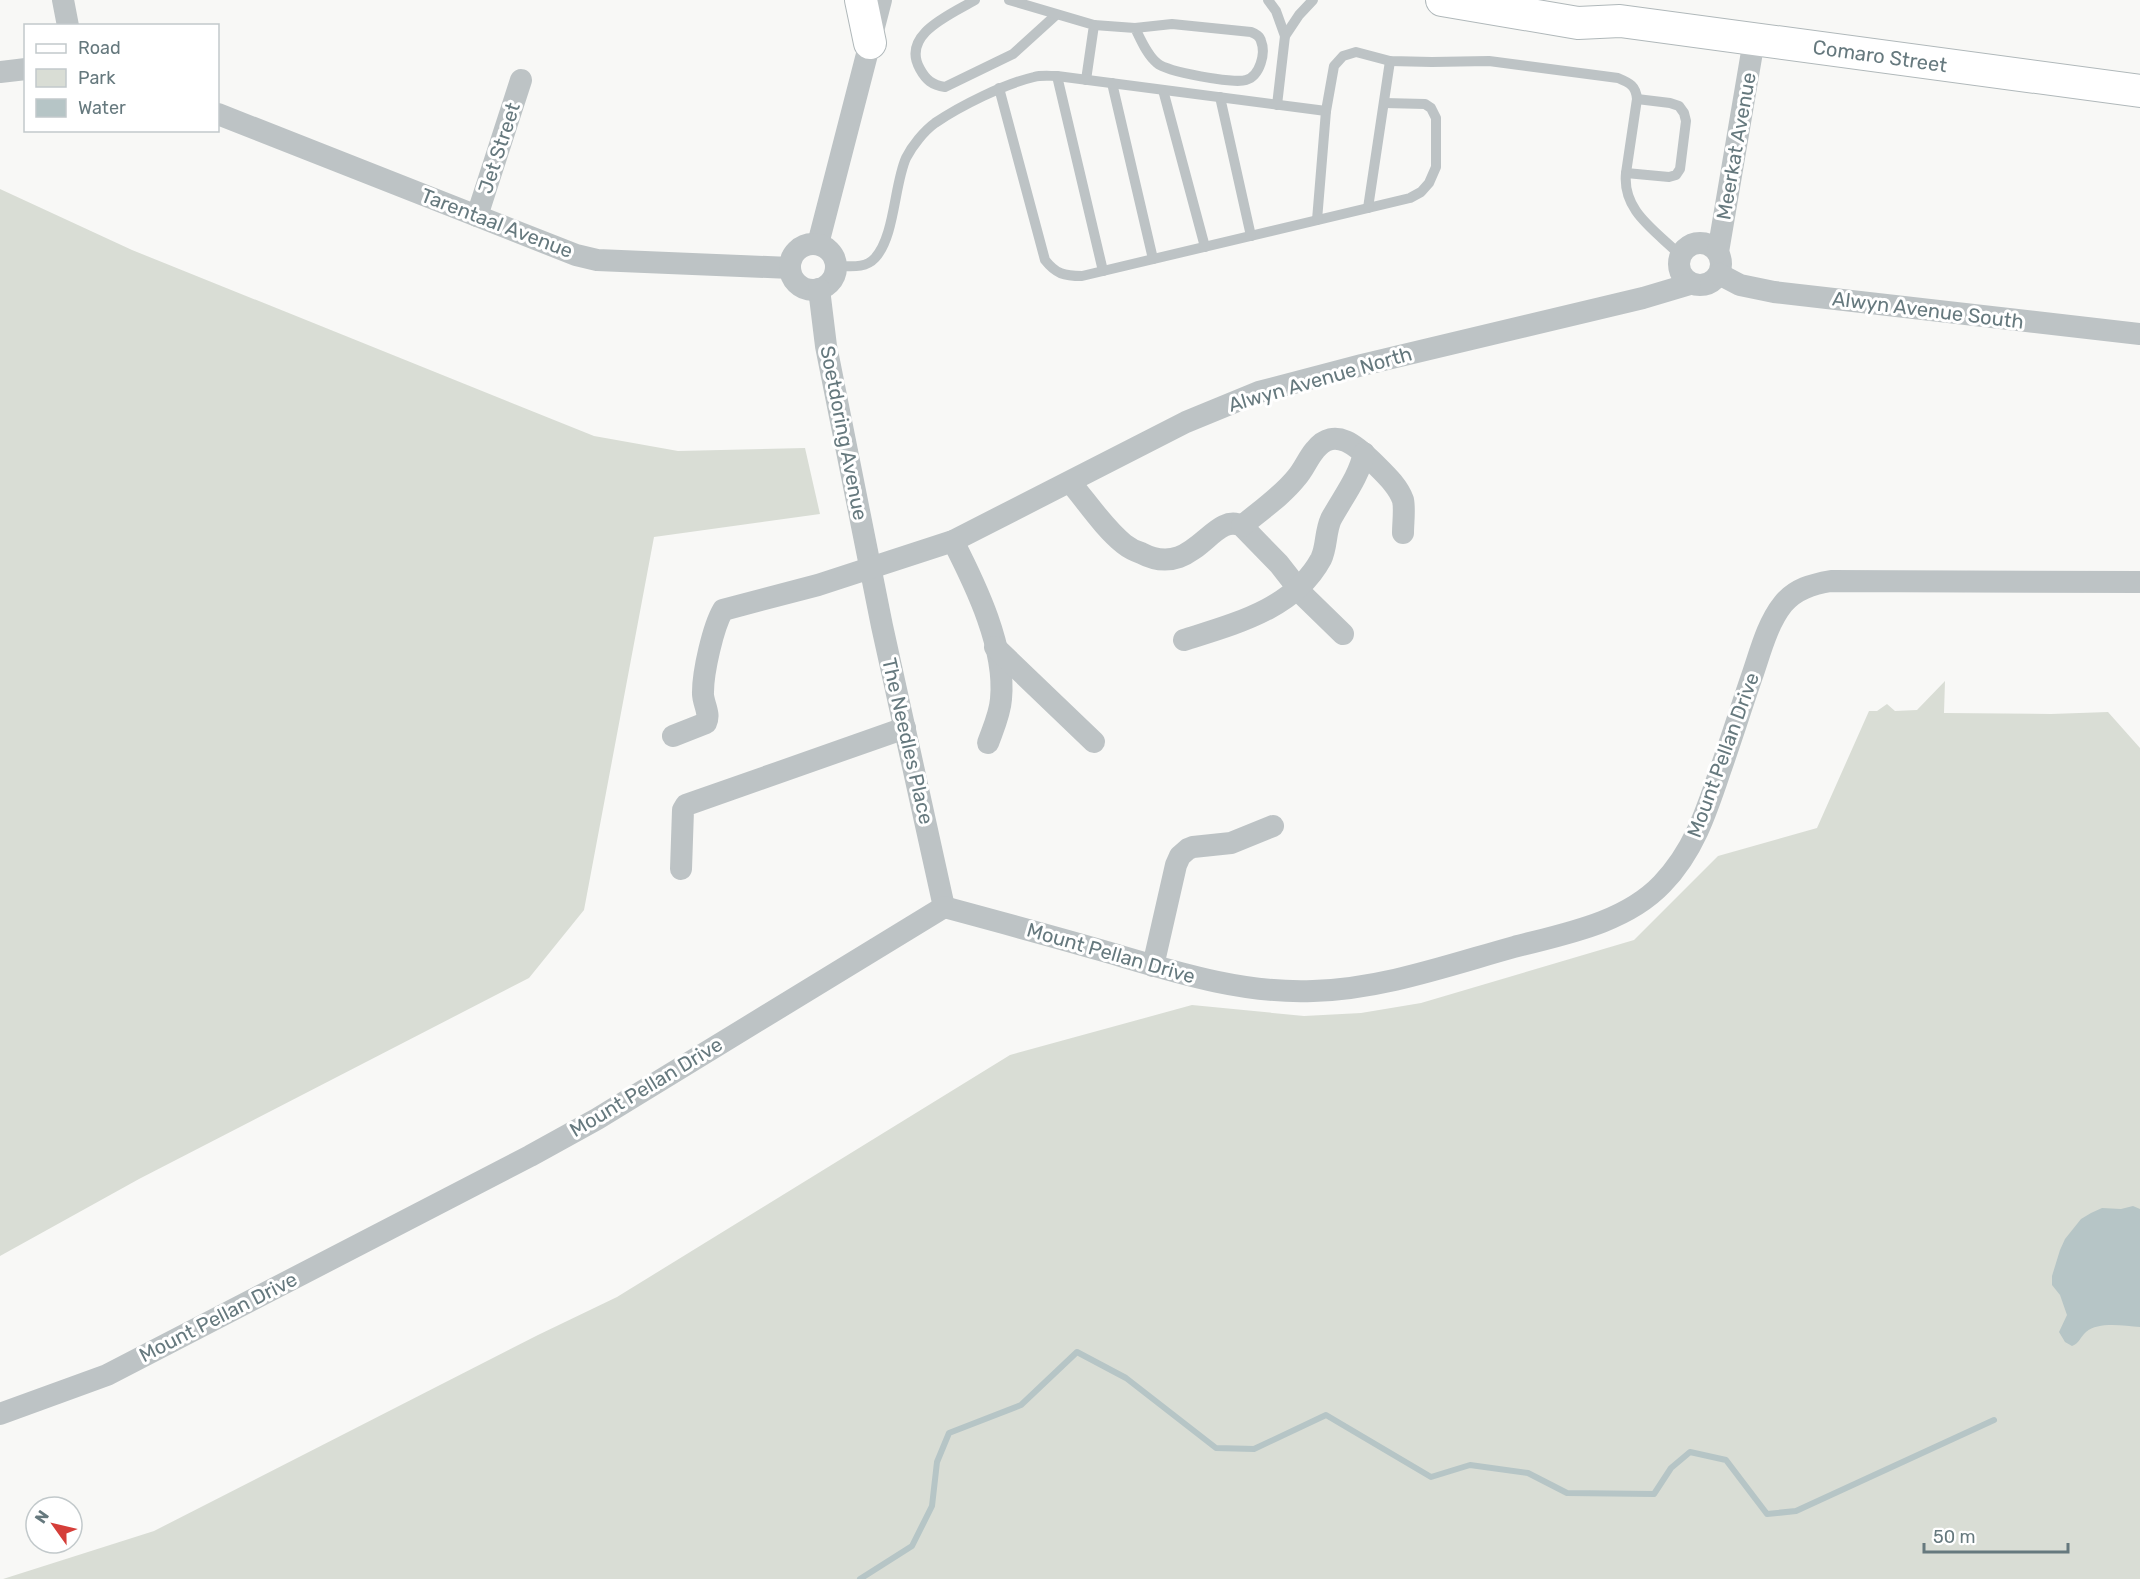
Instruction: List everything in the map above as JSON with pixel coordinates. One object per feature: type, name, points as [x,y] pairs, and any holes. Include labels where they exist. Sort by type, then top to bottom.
[{"type":"street","points":[[63,0],[68,24]]},
{"type":"street","points":[[861,0],[870,43]]},
{"type":"street","points":[[818,244],[881,0]]},
{"type":"street","name":"Comaro Street","points":[[1442,0],[1578,23],[1620,21],[2140,91]]},
{"type":"street","name":"Comaro Street","points":[[1569,0],[1585,4],[1620,21]]},
{"type":"street","name":"Meerkat Avenue","points":[[1718,263],[1754,40]]},
{"type":"street","points":[[0,72],[24,69]]},
{"type":"street","name":"Jet Street","points":[[477,216],[521,80]]},
{"type":"street","name":"Tarentaal Avenue","points":[[219,114],[576,255],[597,260],[790,268]]},
{"type":"street","points":[[1698,242],[1709,245],[1718,263],[1712,282],[1701,286],[1690,284],[1682,277],[1678,266],[1680,255],[1688,246],[1698,242]]},
{"type":"street","points":[[818,244],[827,248],[834,256],[836,266],[834,276],[828,285],[809,290],[799,286],[792,278],[790,268],[792,258],[798,249],[818,244]]},
{"type":"street","name":"Alwyn Avenue South","points":[[1718,263],[1740,285],[1774,292],[2140,334]]},
{"type":"street","name":"Alwyn Avenue North","points":[[673,736],[706,723],[709,718],[702,693],[706,663],[723,610],[871,572],[953,541],[1186,422],[1259,392],[1643,298],[1690,284]]},
{"type":"street","name":"Soetdoring Avenue","points":[[819,289],[826,346],[871,572]]},
{"type":"street","points":[[1242,526],[1298,477],[1313,451],[1323,441],[1336,438],[1349,442],[1364,453],[1392,480],[1403,501],[1403,532]]},
{"type":"street","points":[[1184,639],[1245,619],[1273,607],[1298,588],[1312,573],[1322,557],[1329,523],[1362,464],[1364,453]]},
{"type":"street","points":[[1070,482],[1126,546],[1151,559],[1167,561],[1175,559],[1194,549],[1225,525],[1237,523],[1279,564],[1298,588],[1343,634]]},
{"type":"street","points":[[953,541],[979,593],[1000,669],[1001,701],[988,743]]},
{"type":"street","name":"The Needles Place","points":[[871,572],[944,906]]},
{"type":"street","name":"Mount Pellan Drive","points":[[0,1414],[107,1375],[530,1156],[597,1119],[944,906],[1193,977],[1256,988],[1313,991],[1367,986],[1547,938],[1601,921],[1628,909],[1655,890],[1689,849],[1703,822],[1766,636],[1782,605],[1797,592],[1812,584],[1832,581],[2140,582]]},
{"type":"street","points":[[995,647],[1095,742]]},
{"type":"street","points":[[681,869],[683,810],[686,805],[904,728]]},
{"type":"street","points":[[1153,966],[1174,871],[1180,856],[1193,847],[1231,843],[1273,826]]},
{"type":"lane","points":[[975,0],[926,30],[918,40],[915,51],[917,64],[926,79],[936,85],[945,87],[1013,54],[1056,15]]},
{"type":"lane","points":[[1008,0],[1094,25],[1135,28],[1172,24],[1251,32],[1262,42],[1260,67],[1254,76],[1245,81],[1206,77],[1167,69],[1151,58],[1135,28]]},
{"type":"lane","points":[[1268,0],[1286,36]]},
{"type":"lane","points":[[1277,105],[1286,36],[1299,15],[1313,0]]},
{"type":"lane","points":[[1086,80],[1094,25]]},
{"type":"lane","points":[[1317,220],[1326,111],[1334,66],[1343,56],[1356,52],[1390,60],[1489,62],[1618,78],[1629,82],[1636,90],[1637,99],[1626,173],[1627,197],[1634,210],[1680,255]]},
{"type":"lane","points":[[1368,208],[1390,60]]},
{"type":"lane","points":[[836,266],[858,267],[875,258],[884,243],[906,159],[919,139],[934,124],[999,88],[1036,76],[1057,76],[1326,111]]},
{"type":"lane","points":[[1057,76],[1103,271]]},
{"type":"lane","points":[[1112,83],[1153,259]]},
{"type":"lane","points":[[999,88],[1045,260],[1054,271],[1065,276],[1082,276],[1410,198],[1421,192],[1429,183],[1436,167],[1436,118],[1431,108],[1425,104],[1384,104]]},
{"type":"lane","points":[[1163,90],[1205,247]]},
{"type":"lane","points":[[1220,97],[1251,236]]},
{"type":"lane","points":[[1626,173],[1669,177],[1676,175],[1680,169],[1686,121],[1684,113],[1679,106],[1670,102],[1637,99]]},
{"type":"green space","points":[[0,189],[132,250],[594,436],[678,451],[805,448],[820,514],[654,537],[584,910],[529,978],[139,1179],[0,1256]]},
{"type":"green space","points":[[1945,681],[1944,713],[2108,712],[2140,748],[2140,1579],[3,1579],[154,1531],[617,1297],[1010,1055],[1192,1005],[1304,1016],[1361,1013],[1421,1003],[1634,940],[1718,856],[1817,828],[1869,711],[1877,711],[1887,704],[1895,711],[1917,710]]},
{"type":"water","points":[[2133,1206],[2140,1209],[2140,1327],[2098,1326],[2086,1332],[2072,1346],[2065,1342],[2059,1332],[2067,1315],[2060,1295],[2052,1285],[2052,1276],[2060,1250],[2065,1239],[2081,1219],[2102,1208],[2121,1209]]},
{"type":"waterway","points":[[860,1579],[912,1546],[932,1506],[937,1462],[949,1433],[1021,1405],[1077,1352],[1126,1378],[1216,1448],[1254,1449],[1326,1415],[1431,1477],[1470,1465],[1528,1473],[1567,1493],[1654,1494],[1671,1468],[1690,1452],[1726,1460],[1767,1514],[1796,1511],[1994,1420]]}]
